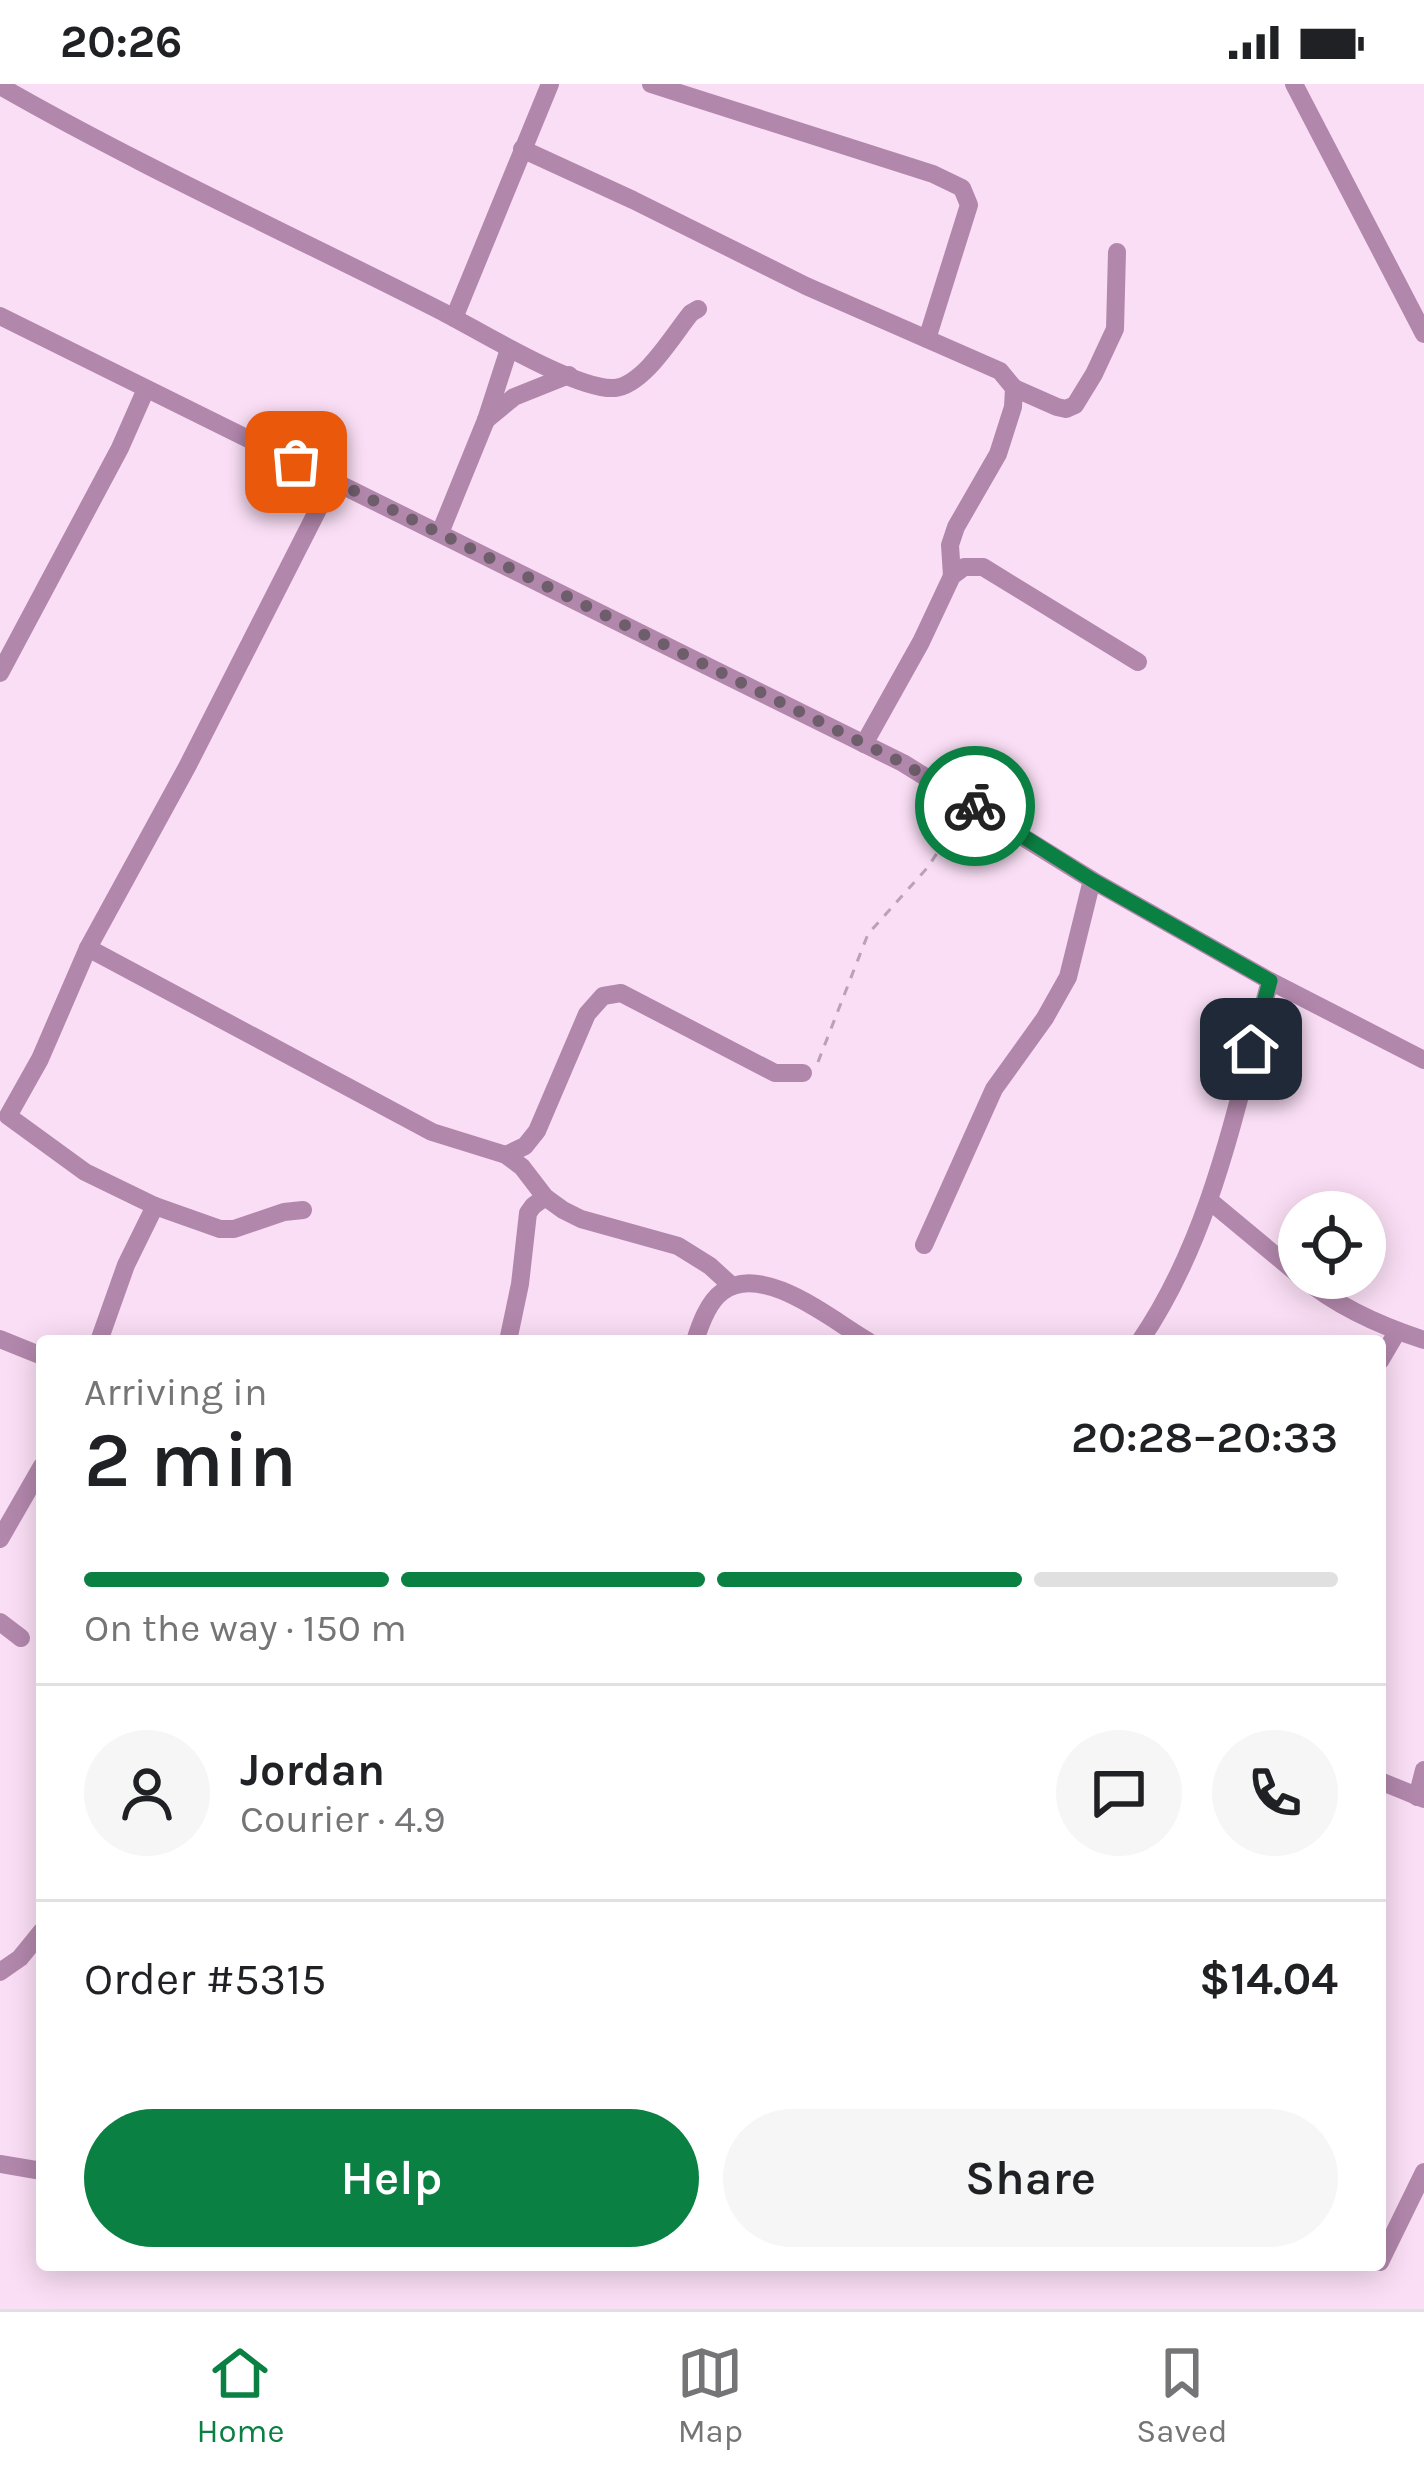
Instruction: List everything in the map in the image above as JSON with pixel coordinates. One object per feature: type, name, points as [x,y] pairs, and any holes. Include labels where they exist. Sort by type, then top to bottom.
[{"type":"street","points":[[454,318],[550,84]]},
{"type":"street","points":[[651,84],[933,174],[962,188],[967,214],[927,339]]},
{"type":"street","points":[[1294,84],[1424,334]]},
{"type":"street","points":[[0,86],[509,349],[604,388],[639,378],[698,309]]},
{"type":"street","points":[[522,149],[806,286],[1000,371],[1014,388],[1066,409],[1075,405],[1094,374],[1114,329],[1117,252]]},
{"type":"street","points":[[0,316],[864,744],[1270,981],[1424,1060]]},
{"type":"street","points":[[440,533],[509,349]]},
{"type":"street","points":[[486,420],[514,397],[569,375]]},
{"type":"street","points":[[952,576],[950,545],[956,526],[998,454],[1014,388]]},
{"type":"street","points":[[0,674],[120,448],[146,389]]},
{"type":"street","points":[[303,1210],[220,1229],[155,1206],[85,1172],[4,1122],[40,1059],[88,948],[188,767],[333,481]]},
{"type":"street","points":[[864,744],[952,576],[964,567],[983,567],[1138,662]]},
{"type":"street","points":[[924,1245],[994,1090],[1068,977],[1092,880]]},
{"type":"street","points":[[88,948],[432,1132],[506,1155],[522,1167],[544,1198],[581,1219],[679,1246],[732,1286]]},
{"type":"street","points":[[1144,1335],[1166,1303],[1210,1201],[1270,981]]},
{"type":"street","points":[[506,1155],[525,1147],[537,1131],[587,1014],[603,996],[621,993],[776,1073],[803,1073]]},
{"type":"street","points":[[509,1335],[528,1213],[544,1198]]},
{"type":"street","points":[[1210,1201],[1278,1257]]},
{"type":"street","points":[[101,1335],[126,1265],[155,1206]]},
{"type":"street","points":[[698,1335],[718,1295],[753,1282],[786,1292],[858,1335]]},
{"type":"street","points":[[1336,1299],[1397,1332],[1424,1340]]},
{"type":"street","points":[[1386,1351],[1397,1332]]},
{"type":"street","points":[[0,1339],[36,1354]]},
{"type":"street","points":[[0,1539],[36,1476]]},
{"type":"street","points":[[0,1622],[21,1639]]},
{"type":"street","points":[[1386,1783],[1421,1798],[1424,1771]]},
{"type":"street","points":[[0,1972],[20,1958],[36,1938]]},
{"type":"street","points":[[0,2164],[36,2169]]},
{"type":"street","points":[[1386,2247],[1424,2173]]},
{"type":"path","points":[[803,1073],[817,1065],[868,934],[928,867],[943,844],[961,797]]},
{"type":"way so far","points":[[296,462],[903,763],[975,806]]},
{"type":"route","points":[[975,806],[1092,880],[1270,981],[1251,1049]]}]
